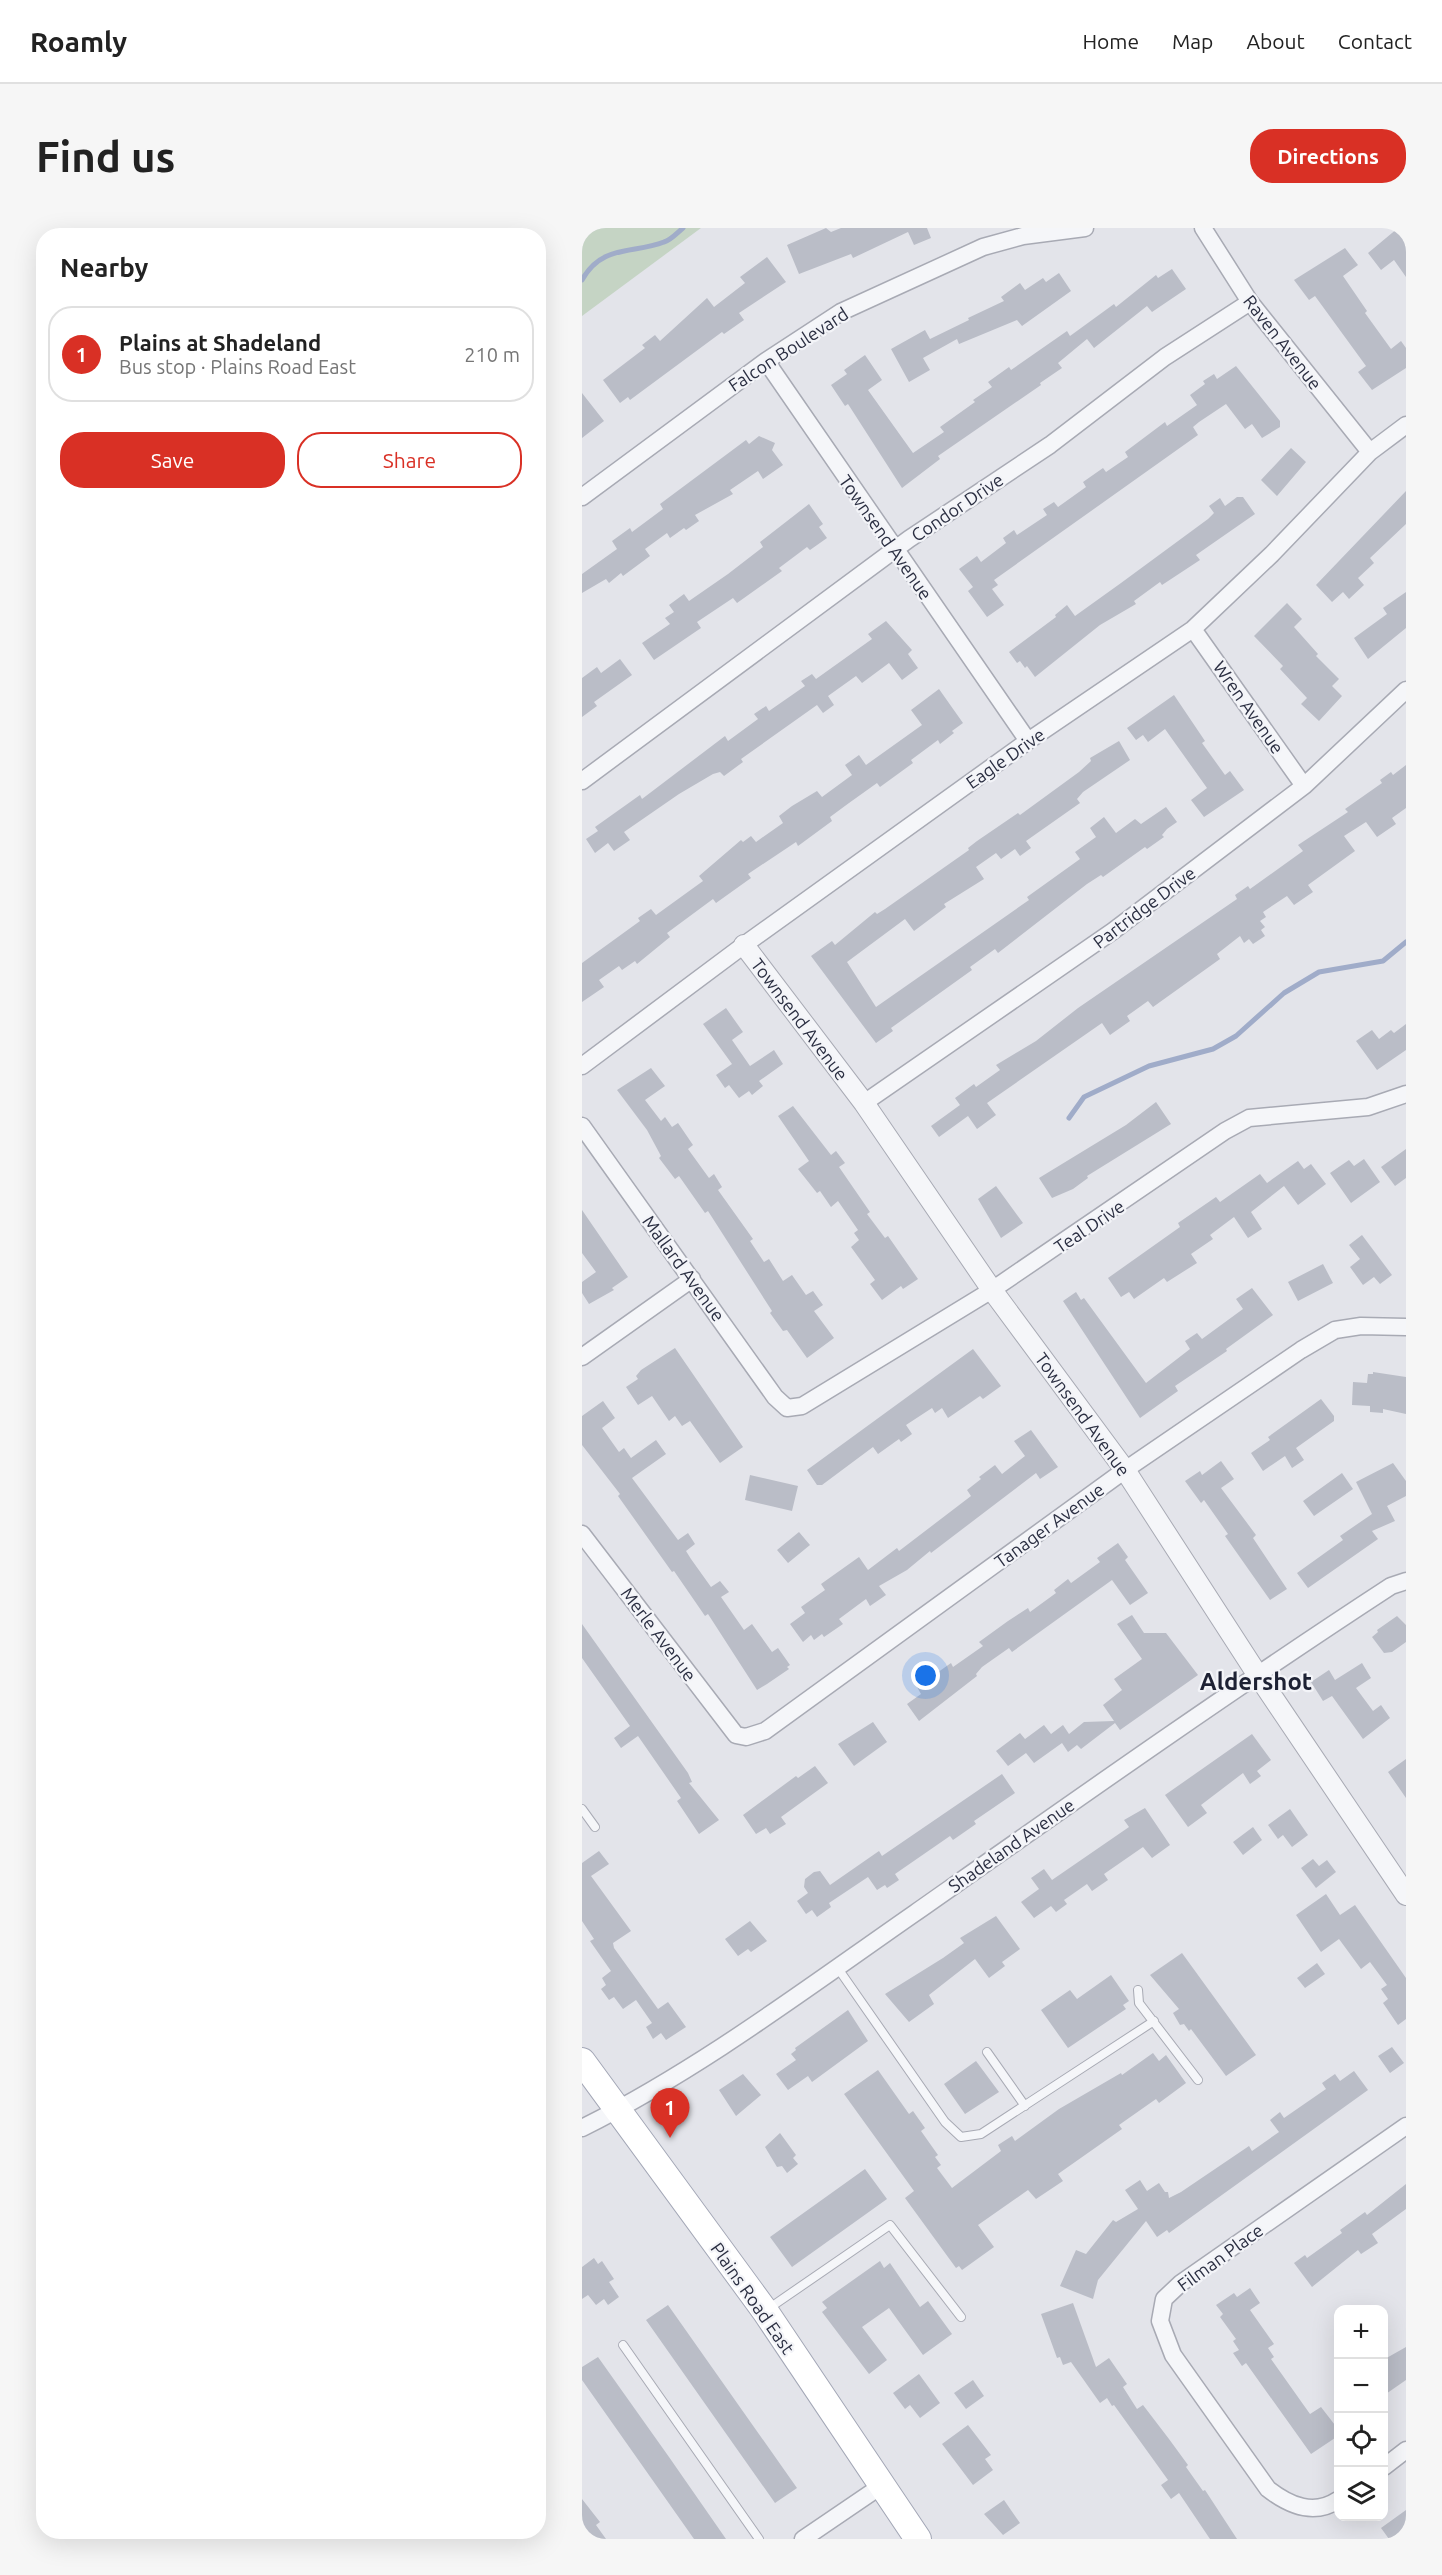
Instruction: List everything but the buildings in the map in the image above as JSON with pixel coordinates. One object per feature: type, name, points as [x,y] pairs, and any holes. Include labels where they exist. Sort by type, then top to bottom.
[{"type":"main road","name":"Plains Road East","points":[[582,2061],[765,2311],[918,2539]]},
{"type":"street","name":"Falcon Boulevard","points":[[582,497],[766,361],[841,312],[983,247],[1023,236],[1086,228]]},
{"type":"street","name":"Raven Avenue","points":[[1203,228],[1250,302],[1370,452]]},
{"type":"street","name":"Condor Drive","points":[[582,781],[894,550],[1050,445],[1165,357],[1250,302]]},
{"type":"street","name":"Townsend Avenue","points":[[766,361],[894,550],[1028,741]]},
{"type":"street","name":"Eagle Drive","points":[[582,1066],[744,945],[1028,741],[1193,628],[1272,554],[1370,452],[1406,425]]},
{"type":"street","name":"Wren Avenue","points":[[1193,628],[1304,786]]},
{"type":"street","name":"Partridge Drive","points":[[864,1103],[1113,932],[1304,786],[1406,690]]},
{"type":"street","name":"Townsend Avenue","points":[[744,945],[864,1103],[993,1290],[1125,1470],[1257,1674],[1406,1895]]},
{"type":"street","name":"Teal Drive","points":[[787,1408],[802,1406],[993,1290],[1225,1131],[1249,1118],[1368,1107],[1406,1094]]},
{"type":"street","name":"Mallard Avenue","points":[[582,1126],[775,1397],[787,1408]]},
{"type":"street","points":[[582,1357],[692,1279]]},
{"type":"street","name":"Tanager Avenue","points":[[736,1735],[746,1737],[765,1731],[1125,1470],[1301,1350],[1335,1330],[1361,1326],[1406,1327]]},
{"type":"street","name":"Merle Avenue","points":[[582,1533],[736,1735]]},
{"type":"street","name":"Shadeland Avenue","points":[[582,2128],[656,2089],[1257,1674],[1391,1586],[1406,1581]]},
{"type":"street","name":"Filman Place","points":[[1334,2503],[1326,2508],[1298,2506],[1283,2501],[1268,2489],[1173,2355],[1160,2321],[1164,2299],[1181,2283],[1406,2126]]},
{"type":"street","points":[[1388,2463],[1406,2450]]},
{"type":"street","points":[[803,2539],[881,2486]]},
{"type":"lane","points":[[582,1809],[595,1827]]},
{"type":"lane","points":[[837,1966],[945,2122],[961,2137],[981,2134],[1154,2021]]},
{"type":"lane","points":[[1138,1990],[1139,2003],[1198,2080]]},
{"type":"lane","points":[[987,2052],[1024,2106]]},
{"type":"lane","points":[[765,2311],[890,2225],[961,2317]]},
{"type":"lane","points":[[623,2345],[759,2539]]},
{"type":"green space","points":[[582,228],[701,228],[582,316]]},
{"type":"waterway","points":[[582,280],[590,269],[609,255],[664,242],[683,228]]},
{"type":"waterway","points":[[1069,1118],[1084,1097],[1149,1066],[1213,1049],[1236,1036],[1284,993],[1319,972],[1383,961],[1406,942]]},
{"type":"place","name":"Plains at Shadeland","points":[[670,2138]]},
{"type":"district","name":"Aldershot","points":[[1256,1681]]}]
